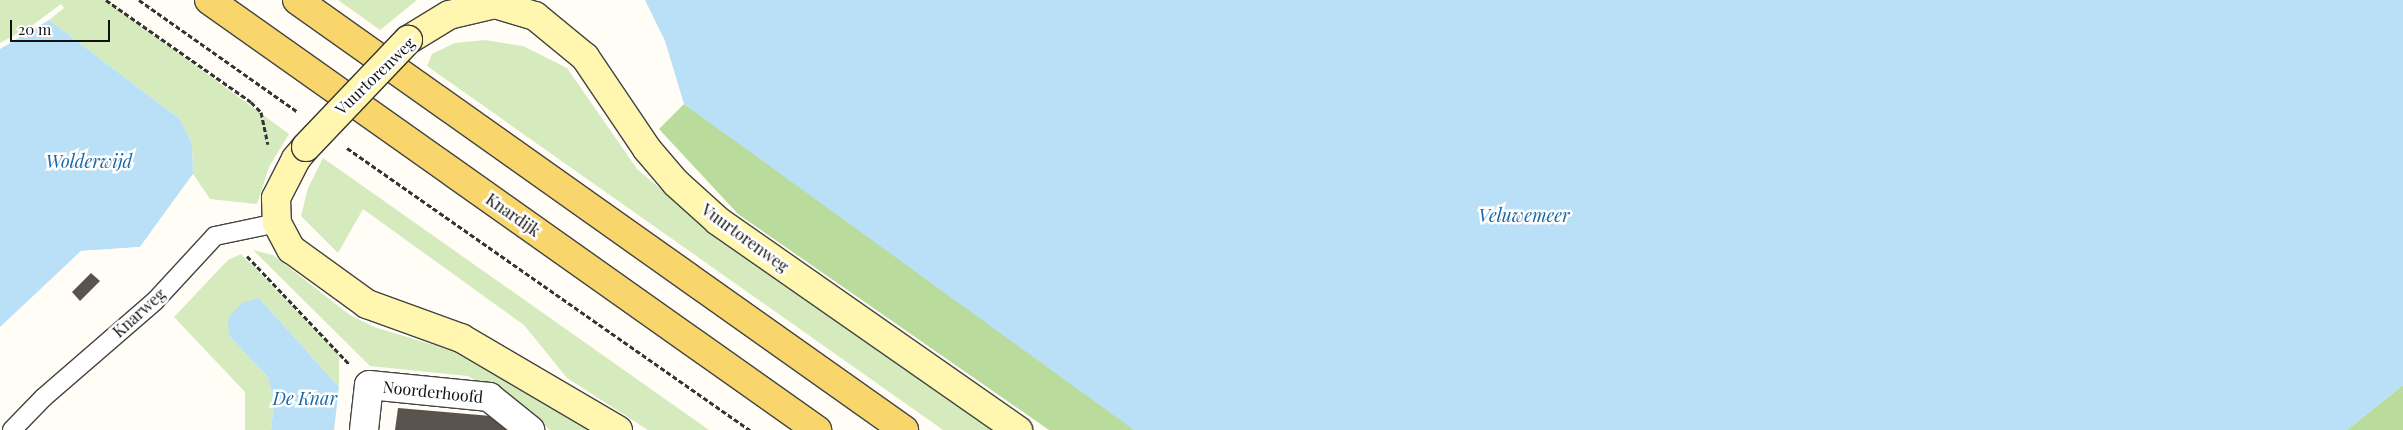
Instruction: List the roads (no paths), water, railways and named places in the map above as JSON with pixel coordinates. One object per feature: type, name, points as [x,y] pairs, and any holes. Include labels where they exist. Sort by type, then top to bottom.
[{"type":"main road","name":"Knardijk","points":[[209,0],[816,430]]},
{"type":"main road","points":[[297,0],[904,430]]},
{"type":"street","name":"Vuurtorenweg","points":[[618,430],[461,338],[367,304],[291,249],[277,223],[276,198],[296,159],[408,40],[449,15],[495,4],[535,16],[585,57],[647,149],[676,183],[718,221],[1018,430]]},
{"type":"street","name":"Noorderhoofd","points":[[364,430],[369,385],[489,397],[530,430]]},
{"type":"lane","name":"Knarweg","points":[[12,430],[43,398],[154,301],[215,236],[277,223]]},
{"type":"water","name":"Veluwemeer","points":[[645,0],[2403,0],[2403,385],[2347,430],[1134,430],[684,104],[665,41]]},
{"type":"water","name":"Wolderwijd","points":[[49,20],[180,119],[192,144],[193,174],[140,247],[81,251],[0,327],[0,49]]},
{"type":"water","name":"De Knar","points":[[259,298],[339,387],[334,430],[271,430],[274,403],[268,377],[229,336],[228,318],[242,303]]}]
